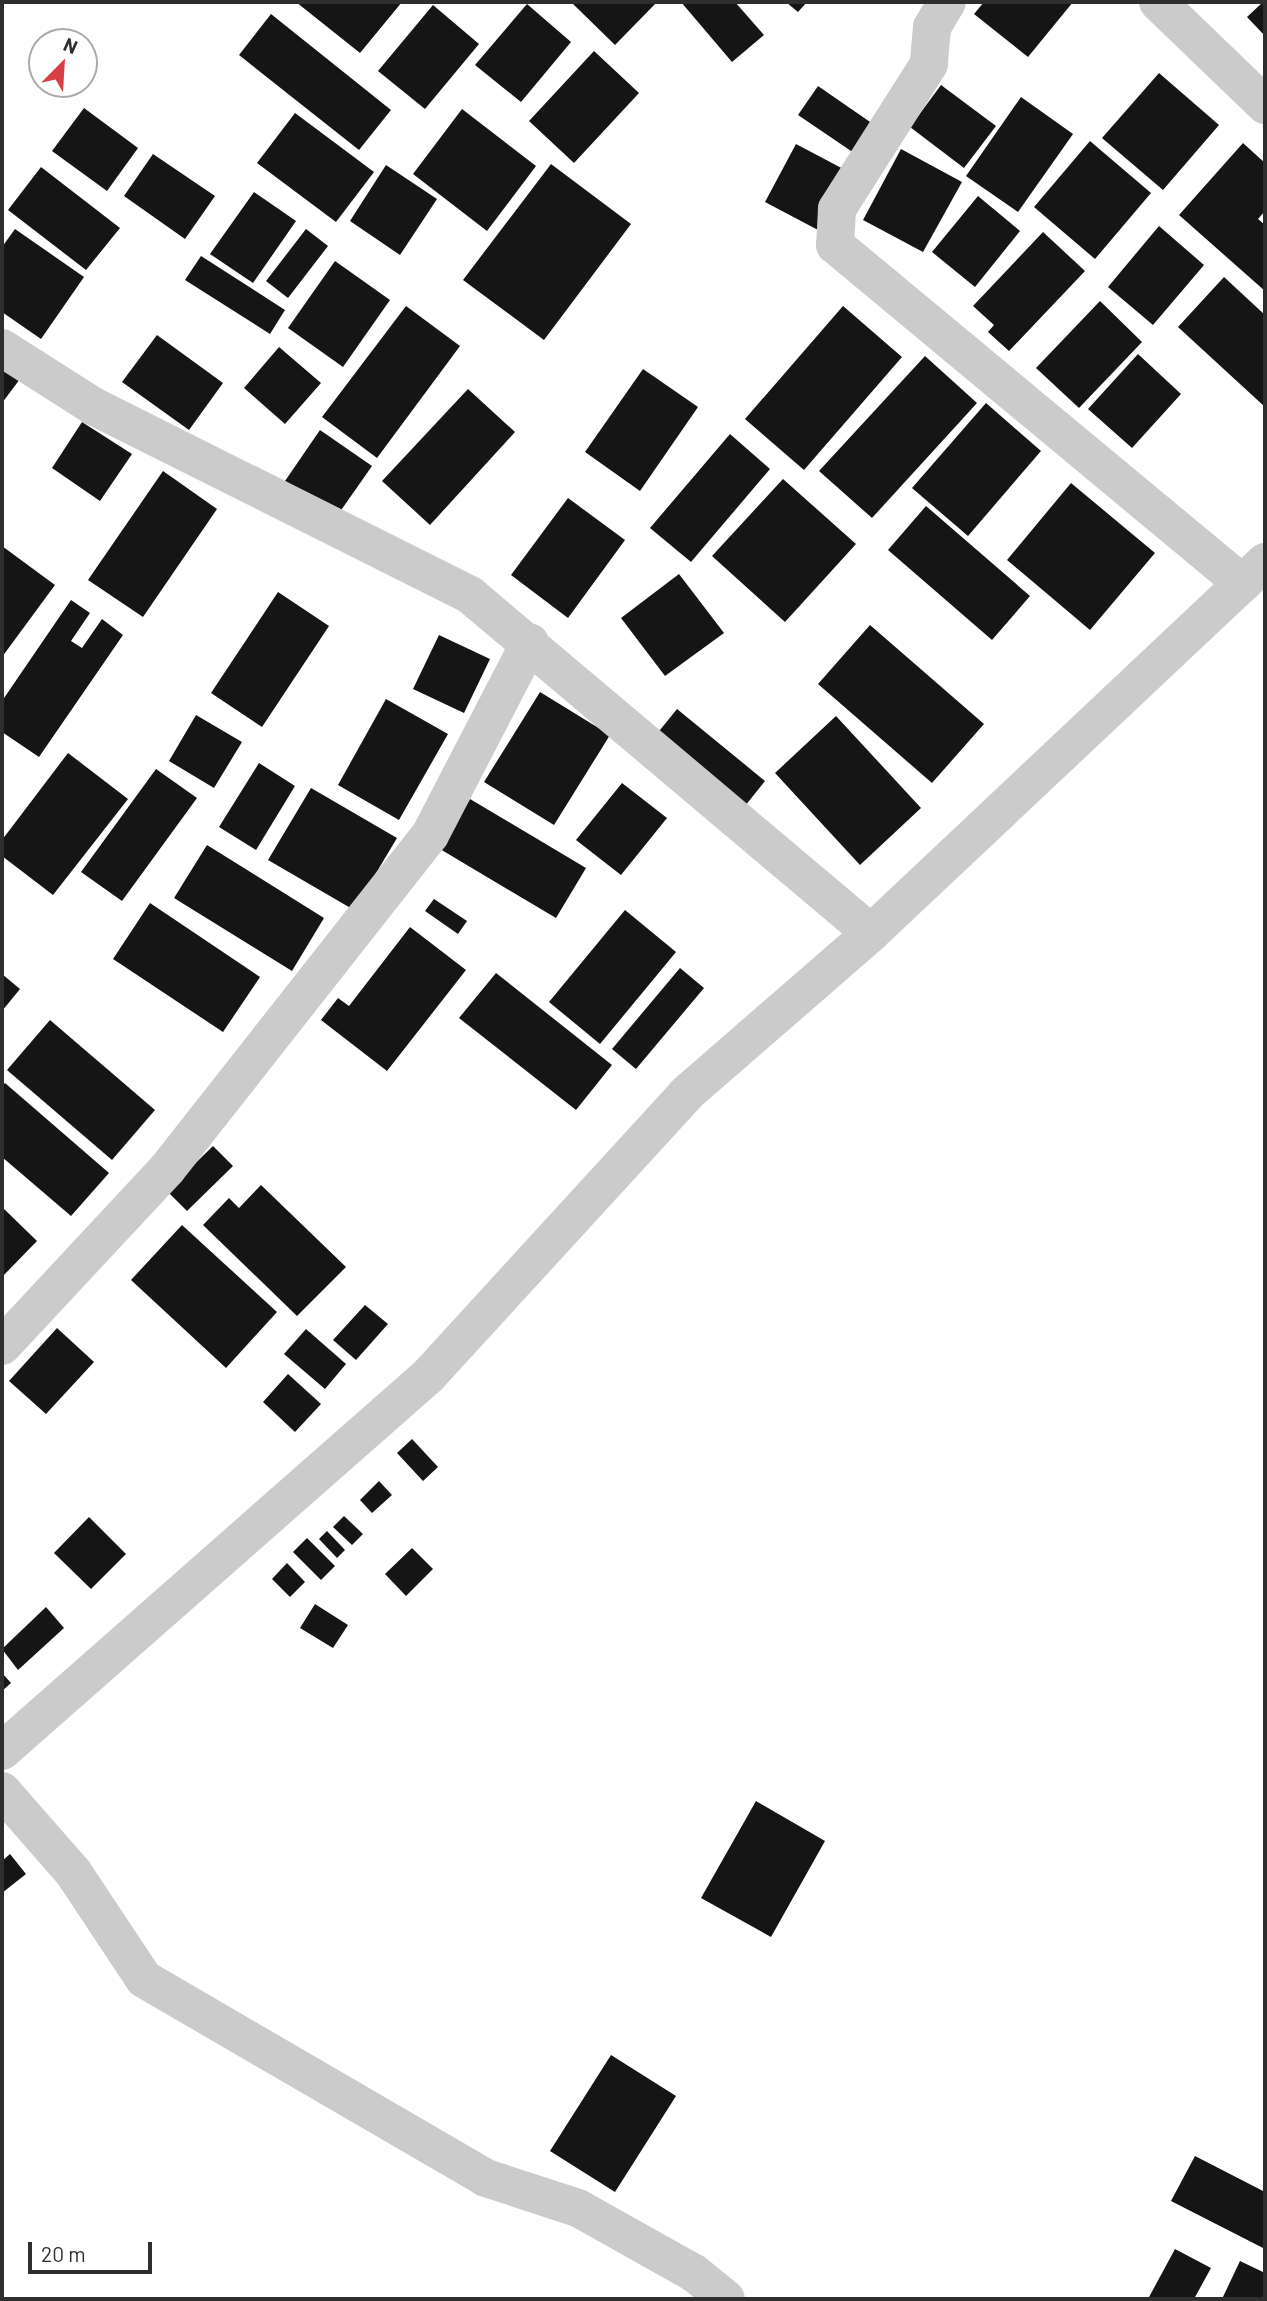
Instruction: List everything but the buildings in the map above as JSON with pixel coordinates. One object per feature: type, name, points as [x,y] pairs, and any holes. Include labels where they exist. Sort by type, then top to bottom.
[{"type":"street","points":[[2,1751],[428,1376],[686,1094],[871,933],[1254,573],[835,245],[837,209],[929,64],[932,27],[947,2]]},
{"type":"street","points":[[1158,2],[1265,105]]},
{"type":"street","points":[[2,348],[93,406],[470,595],[530,642],[871,933]]},
{"type":"street","points":[[2,1346],[167,1169],[430,835],[530,642]]},
{"type":"street","points":[[2,1791],[73,1872],[144,1979],[486,2178],[578,2208],[694,2273],[726,2299]]}]
